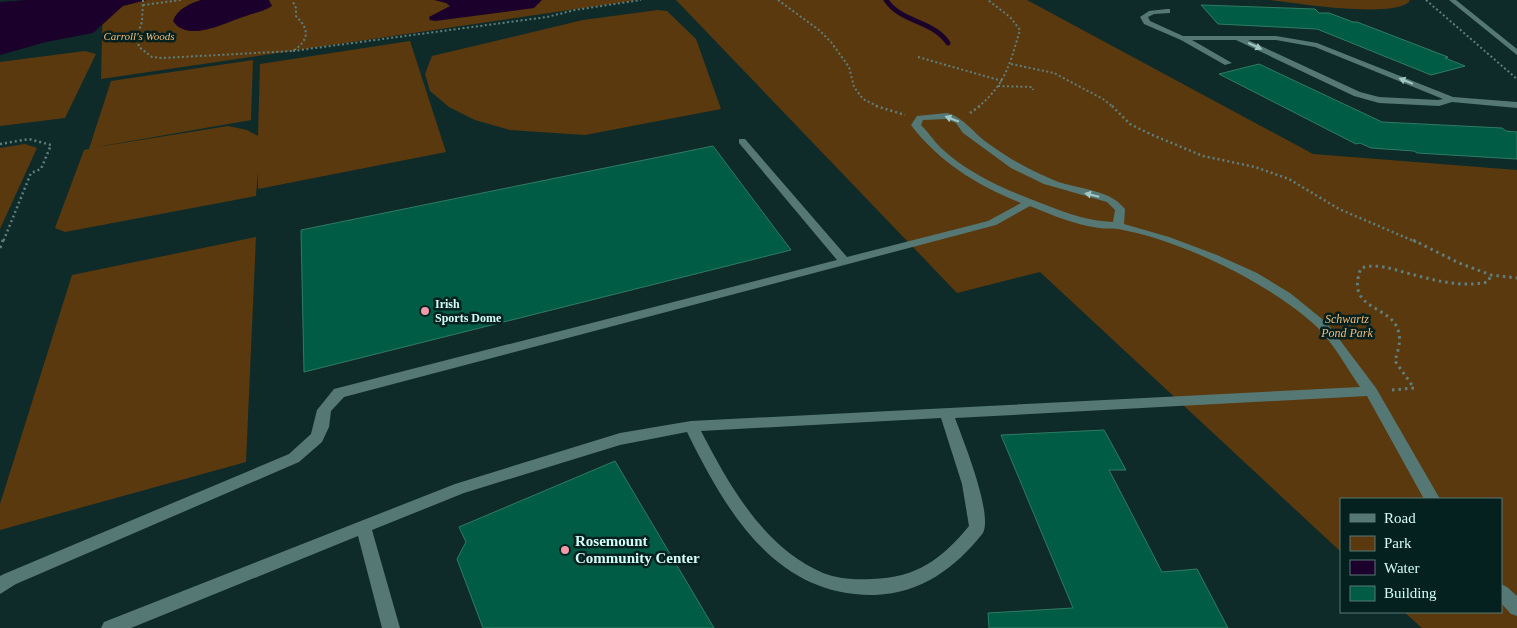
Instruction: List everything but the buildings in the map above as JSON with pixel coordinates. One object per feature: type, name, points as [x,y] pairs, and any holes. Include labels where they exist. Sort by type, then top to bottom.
[{"type":"street","points":[[1452,0],[1517,53]]},
{"type":"street","points":[[1167,11],[1148,13],[1144,18],[1147,22],[1182,38],[1228,63]]},
{"type":"street","points":[[1182,38],[1276,38],[1317,44],[1451,99],[1517,106]]},
{"type":"street","points":[[1237,38],[1357,94],[1379,100],[1439,103],[1451,99]]},
{"type":"street","points":[[1118,226],[1120,209],[1112,200],[1048,182],[1015,166],[984,146],[966,131],[959,121],[947,116],[920,118],[916,125],[938,150],[983,182],[1028,203],[1098,225],[1118,226],[1166,239],[1213,257],[1253,276],[1286,296],[1323,326],[1371,391],[1431,498]]},
{"type":"street","points":[[742,141],[845,262]]},
{"type":"street","points":[[0,586],[10,579],[294,458],[315,443],[323,424],[324,410],[339,393],[992,223],[1028,203]]},
{"type":"street","points":[[110,628],[363,526],[479,482],[620,439],[691,426],[1371,391]]},
{"type":"street","points":[[691,426],[708,461],[729,495],[762,538],[789,562],[817,579],[848,586],[889,588],[917,580],[942,564],[962,548],[977,528],[976,502],[970,478],[946,412]]},
{"type":"street","points":[[363,526],[391,628]]},
{"type":"street","points":[[1502,593],[1517,608]]},
{"type":"path","points":[[181,0],[143,2],[142,22],[137,41],[139,47],[152,57],[193,57],[293,51],[547,16],[641,0]]},
{"type":"path","points":[[292,0],[296,8],[296,16],[304,24],[306,39],[303,44],[293,51]]},
{"type":"path","points":[[778,0],[819,30],[831,42],[849,67],[854,87],[863,99],[885,110],[920,118]]},
{"type":"path","points":[[959,121],[988,100],[1002,81],[1011,64],[1020,30],[1005,12],[988,0]]},
{"type":"path","points":[[1426,0],[1517,78]]},
{"type":"path","points":[[918,57],[1002,81]]},
{"type":"path","points":[[1011,64],[1054,73],[1103,99],[1138,129],[1203,156],[1255,167],[1289,179],[1306,187],[1339,209],[1416,242],[1459,263],[1491,275],[1517,278]]},
{"type":"path","points":[[998,86],[1032,87],[1033,90]]},
{"type":"path","points":[[0,144],[29,139],[51,146],[41,169],[32,173],[0,248]]},
{"type":"path","points":[[1414,388],[1395,361],[1399,333],[1393,324],[1361,296],[1356,286],[1356,278],[1361,268],[1379,266],[1438,280],[1479,285],[1488,282],[1491,275]]},
{"type":"green space","name":"Carroll's Woods","points":[[103,0],[638,0],[101,79]]},
{"type":"green space","name":"Schwartz Pond Park","points":[[676,0],[1027,0],[1313,154],[1517,170],[1517,628],[1422,628],[1405,613],[1502,613],[1502,498],[1340,498],[1340,551],[1040,272],[957,293]]},
{"type":"green space","points":[[1270,0],[1410,1],[1400,6],[1385,9],[1366,9]]},
{"type":"green space","points":[[658,10],[667,11],[696,39],[721,109],[585,135],[510,130],[475,120],[449,107],[430,91],[425,74],[432,56],[583,20]]},
{"type":"green space","points":[[410,41],[446,152],[258,189],[258,171],[256,196],[65,232],[55,228],[84,150],[89,149],[111,81],[253,60],[251,120],[91,148],[228,126],[247,130],[258,136],[260,64]]},
{"type":"green space","points":[[85,51],[96,54],[65,118],[0,126],[0,62]]},
{"type":"green space","points":[[25,144],[37,148],[0,229],[0,148]]},
{"type":"green space","points":[[256,237],[246,462],[0,530],[0,504],[72,275]]},
{"type":"water","points":[[26,0],[147,0],[123,6],[93,33],[46,42],[0,55],[0,2]]},
{"type":"water","points":[[201,0],[269,0],[272,6],[206,30],[187,30],[179,27],[173,21],[181,10]]},
{"type":"water","points":[[434,0],[542,0],[534,8],[435,21],[430,20],[429,17],[450,6]]},
{"type":"waterway","points":[[886,0],[892,8],[934,30],[942,35],[948,43]]},
{"type":"place","name":"Irish Sports Dome","points":[[425,311]]},
{"type":"place","name":"Rosemount Community Center","points":[[565,550]]}]
